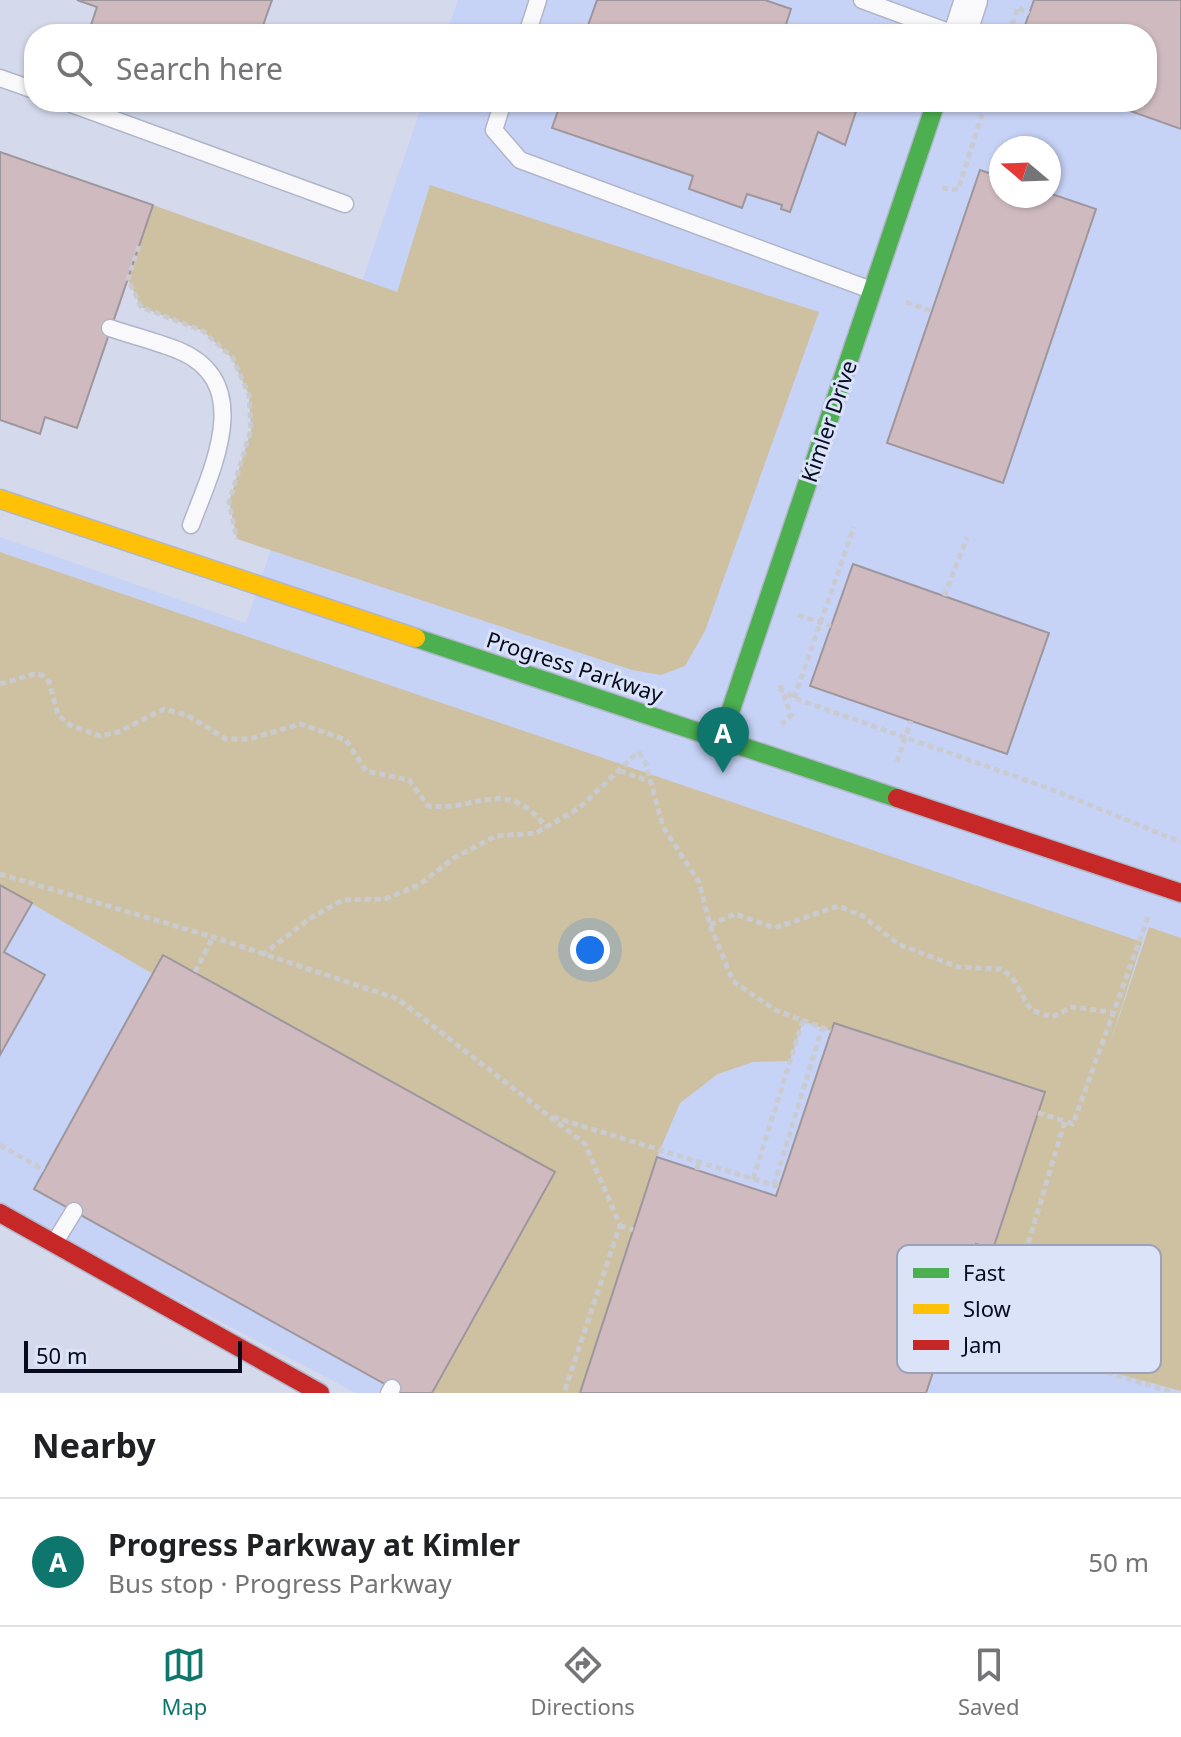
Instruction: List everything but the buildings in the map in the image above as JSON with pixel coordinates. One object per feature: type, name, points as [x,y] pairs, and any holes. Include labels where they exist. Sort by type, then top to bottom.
[{"type":"street","points":[[961,24],[971,0]]},
{"type":"street","name":"Kimler Drive","points":[[721,739],[933,112]]},
{"type":"street","name":"Progress Parkway","points":[[0,499],[1181,893]]},
{"type":"street","points":[[0,1213],[320,1393]]},
{"type":"lane","points":[[530,24],[538,0]]},
{"type":"lane","points":[[862,0],[929,24]]},
{"type":"lane","points":[[0,78],[24,86]]},
{"type":"lane","points":[[93,112],[345,204]]},
{"type":"lane","points":[[500,112],[494,130],[520,160],[872,290]]},
{"type":"lane","points":[[110,328],[183,352],[203,367],[216,385],[224,411],[223,437],[191,525]]},
{"type":"lane","points":[[54,1243],[74,1211]]},
{"type":"path","points":[[1012,24],[1018,7],[1029,14]]},
{"type":"path","points":[[794,698],[854,527]]},
{"type":"path","points":[[944,596],[967,538]]},
{"type":"path","points":[[0,684],[34,674],[42,675],[49,682],[58,715],[70,725],[100,736],[118,732],[164,709],[187,715],[226,739],[249,739],[301,724],[346,740],[366,771],[409,780],[428,806],[442,807],[488,797],[503,797],[533,810],[546,827]]},
{"type":"path","points":[[779,688],[794,698],[1048,788],[1181,842]]},
{"type":"path","points":[[261,956],[312,917],[343,900],[385,899],[419,885],[454,858],[496,836],[536,833],[579,808],[639,752],[663,827],[699,882],[710,925],[733,981],[775,1010],[831,1031]]},
{"type":"path","points":[[619,771],[651,782]]},
{"type":"path","points":[[0,874],[213,937],[261,956],[398,999],[585,1144],[620,1225],[564,1393]]},
{"type":"path","points":[[1038,1113],[1073,1124],[1158,886]]},
{"type":"path","points":[[710,925],[735,914],[775,928],[838,906],[863,916],[898,944],[958,967],[1001,969],[1012,977],[1031,1010],[1052,1017],[1072,1007],[1111,1012]]},
{"type":"path","points":[[195,972],[213,937]]},
{"type":"path","points":[[753,1179],[803,1020]]},
{"type":"path","points":[[548,1116],[777,1186],[822,1028]]},
{"type":"path","points":[[1028,1245],[1065,1121]]},
{"type":"path","points":[[0,1145],[44,1170]]},
{"type":"path","points":[[697,1170],[699,1162]]},
{"type":"path","points":[[620,1225],[633,1230]]},
{"type":"path","points":[[1101,1373],[1156,1391],[1175,1393]]},
{"type":"shaded area","points":[[458,0],[1181,0],[1181,1393],[356,1393],[0,1206],[0,537],[246,623],[420,112],[1157,112],[1157,24],[450,24]]},
{"type":"shaded area","points":[[430,185],[819,312],[705,631],[685,666],[661,675],[632,670],[237,539],[229,502],[251,430],[249,395],[232,358],[203,331],[141,307],[128,279],[153,205],[397,292]]},
{"type":"shaded area","points":[[0,552],[1142,942],[1108,1050],[1149,927],[1181,938],[1181,1391],[1114,1373],[1161,1373],[1161,1245],[995,1245],[1044,1092],[834,1023],[831,1031],[803,1021],[790,1061],[753,1062],[718,1074],[680,1103],[657,1157],[580,1393],[432,1393],[554,1172],[164,955],[153,974],[0,885]]},
{"type":"traffic: fast","points":[[721,739],[933,112]]},
{"type":"traffic: fast","points":[[416,638],[897,798]]},
{"type":"traffic: slow","points":[[0,499],[416,638]]},
{"type":"traffic: jam","points":[[897,798],[1181,893]]},
{"type":"traffic: jam","points":[[0,1213],[320,1393]]},
{"type":"place","name":"Progress Parkway at Kimler","points":[[723,773]]}]
